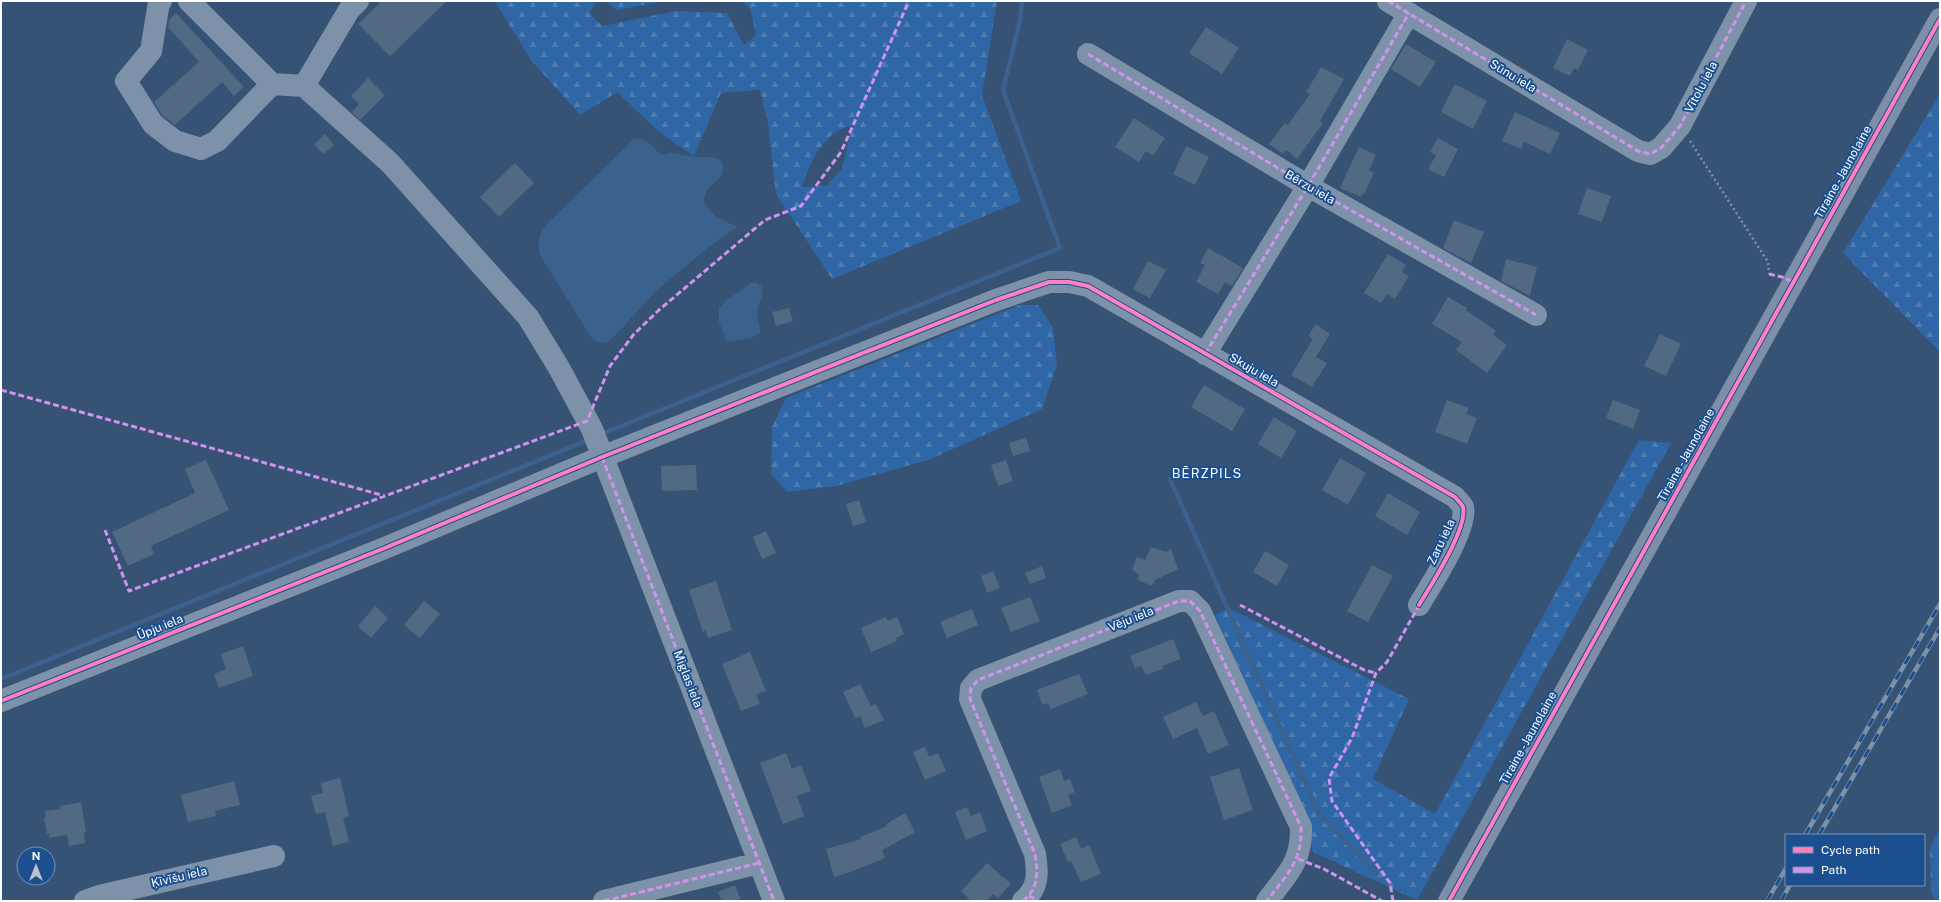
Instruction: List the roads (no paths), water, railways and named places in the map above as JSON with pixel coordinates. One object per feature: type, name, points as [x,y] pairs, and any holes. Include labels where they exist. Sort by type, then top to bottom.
[{"type":"main road","name":"Tīraine - Jaunolaine","points":[[1449,901],[1940,19]]},
{"type":"street","points":[[161,1],[159,2],[151,51],[126,81],[153,124],[175,141],[202,149],[217,141],[272,84]]},
{"type":"street","points":[[189,1],[272,84],[304,86],[349,10],[358,1]]},
{"type":"street","name":"Sūnu iela","points":[[1388,1],[1638,151]]},
{"type":"street","name":"Vītolu iela","points":[[1638,151],[1650,154],[1660,148],[1680,126],[1746,1]]},
{"type":"street","points":[[1205,354],[1308,186],[1409,13]]},
{"type":"street","name":"Bērzu iela","points":[[1088,54],[1308,186],[1536,315]]},
{"type":"street","name":"Miglas iela","points":[[304,86],[390,164],[528,317],[559,368],[592,429],[774,901]]},
{"type":"street","name":"Skuju iela","points":[[602,457],[996,300],[1049,282],[1069,282],[1088,286],[1110,297],[1205,354],[1445,491]]},
{"type":"street","name":"Ūpju iela","points":[[1,701],[326,571],[602,457]]},
{"type":"street","name":"Zaru iela","points":[[1419,605],[1450,550],[1462,521],[1462,506],[1455,497],[1445,491]]},
{"type":"street","name":"Vēju iela","points":[[1030,899],[1038,875],[1035,854],[970,699],[971,688],[978,680],[1144,613],[1179,601],[1190,601],[1200,610],[1301,827],[1302,843],[1298,859],[1268,901]]},
{"type":"street","name":"Ķīvīšu iela","points":[[85,901],[99,896],[274,856]]},
{"type":"street","points":[[604,901],[759,863]]},
{"type":"waterway","points":[[604,433],[1060,248],[1003,90],[1020,20],[1022,1]]},
{"type":"waterway","points":[[1,679],[586,441]]},
{"type":"waterway","points":[[1170,479],[1319,814],[1377,874]]},
{"type":"railway","points":[[1806,834],[1940,604]]},
{"type":"railway","points":[[1820,834],[1940,628]]},
{"type":"railway","points":[[1767,901],[1785,870]]},
{"type":"railway","points":[[1781,901],[1789,886]]},
{"type":"district","name":"BĒRZPILS","points":[[1207,473]]}]
